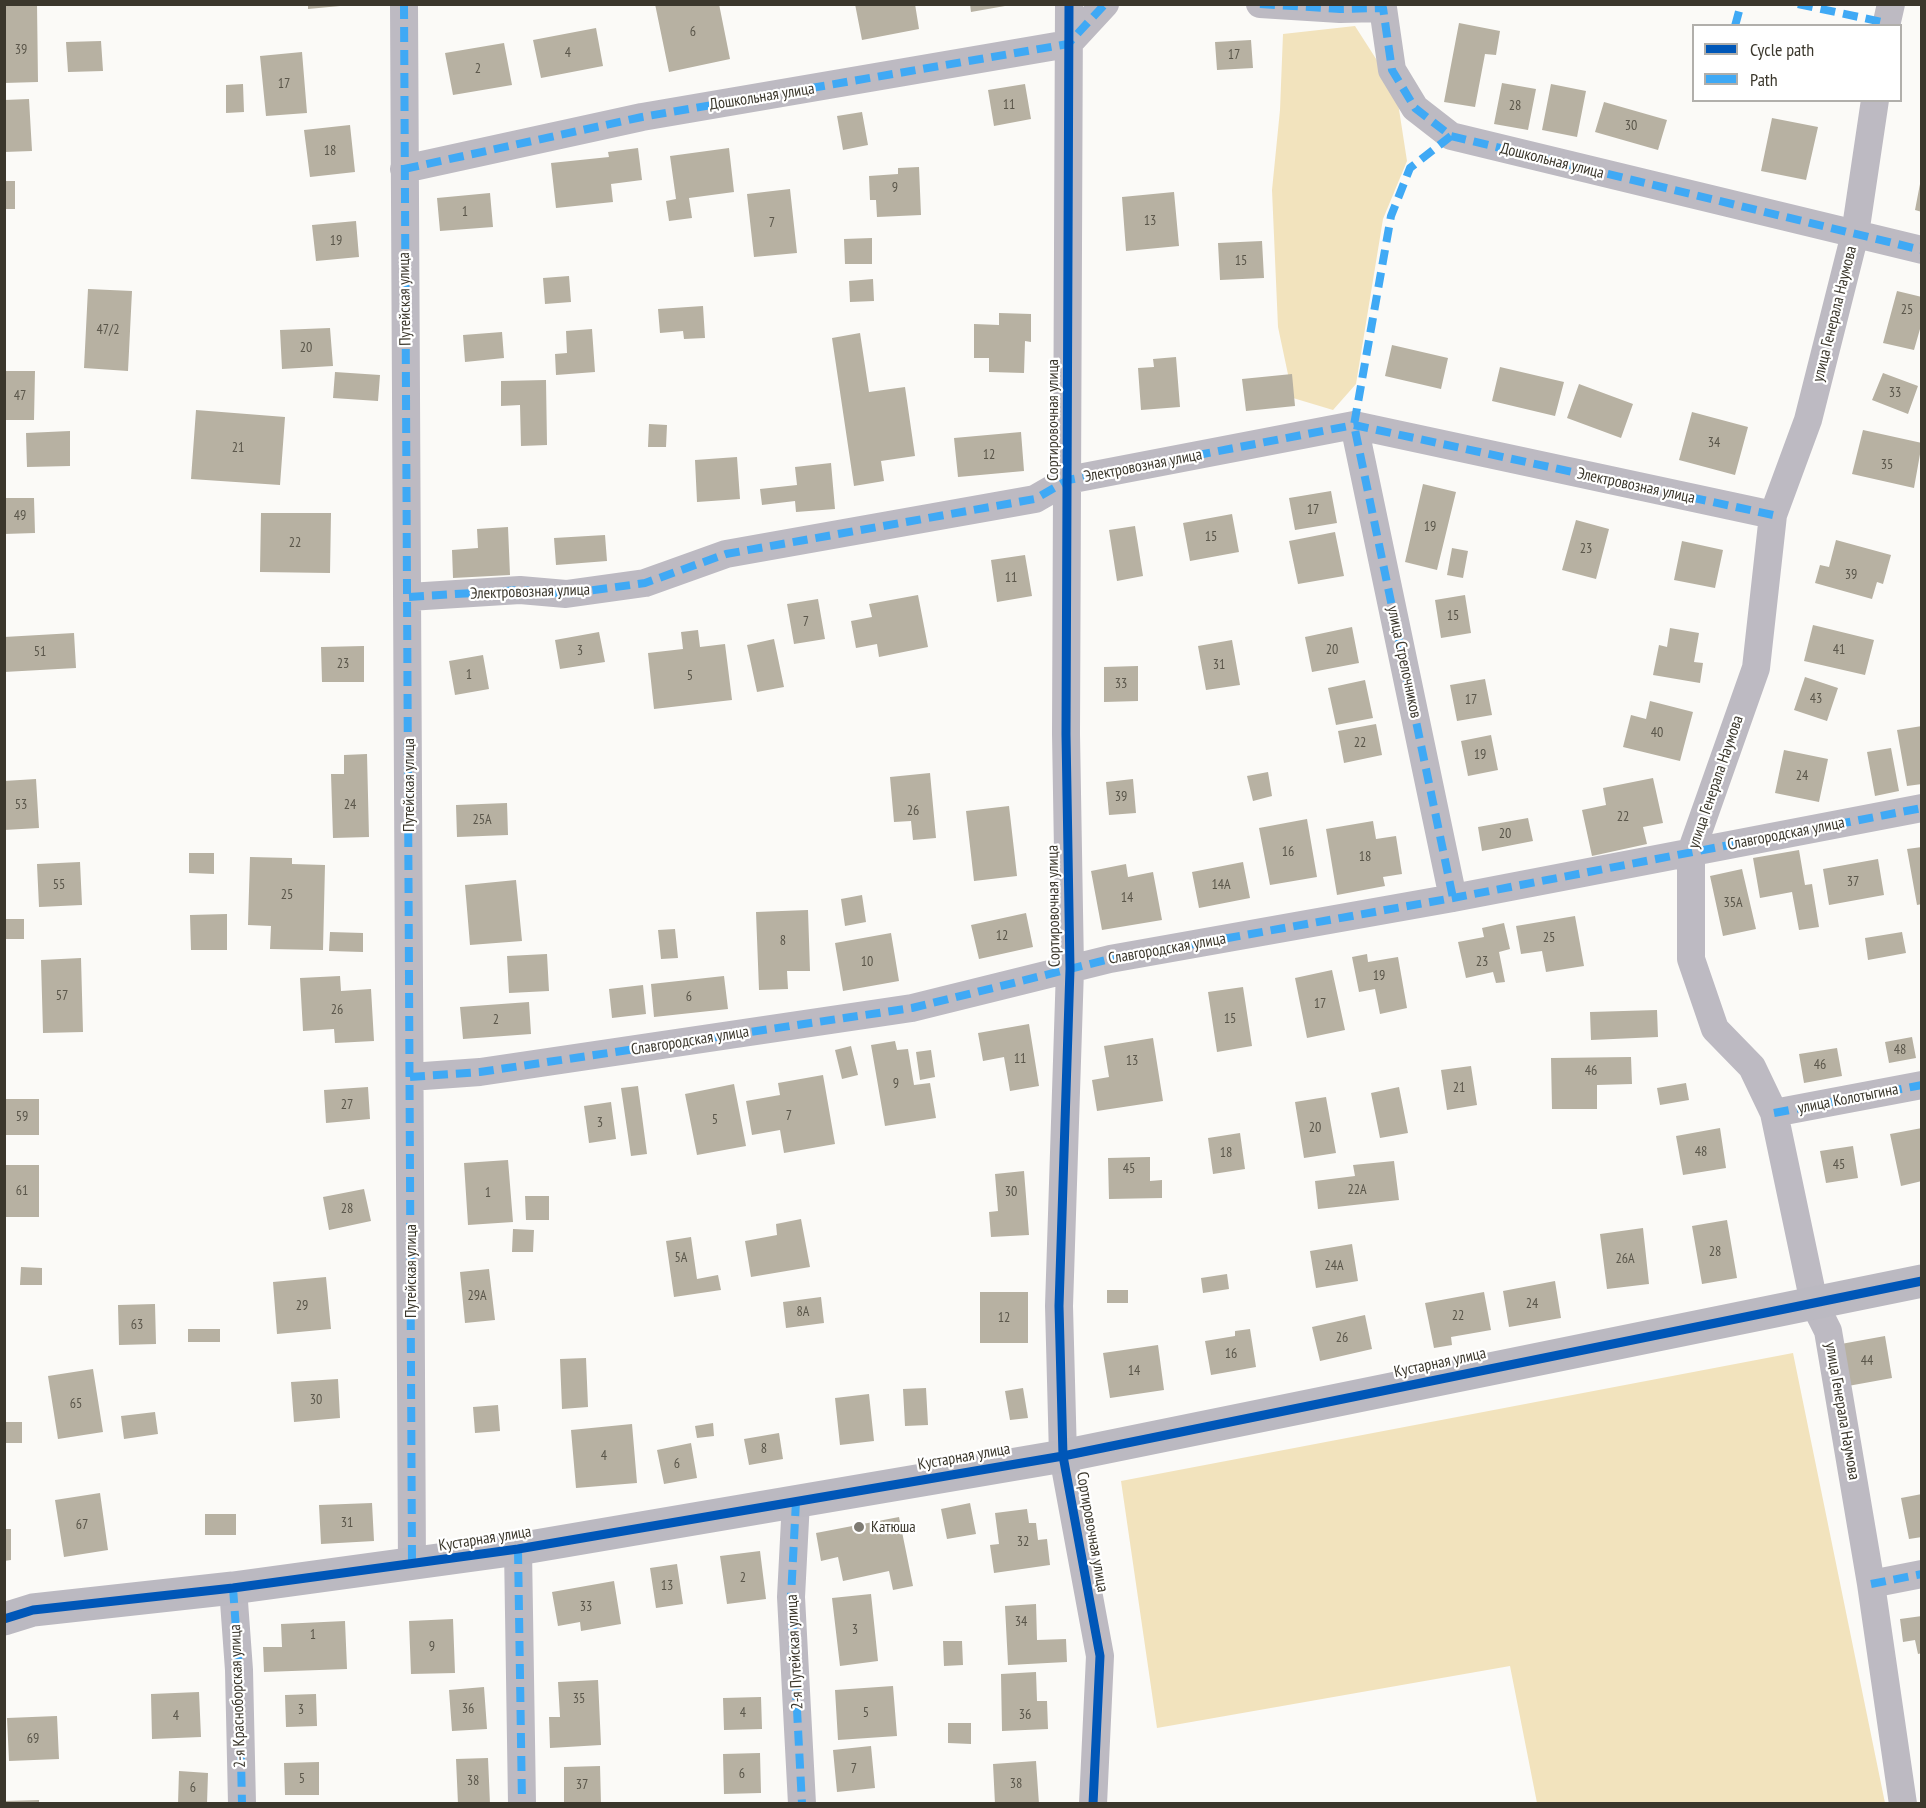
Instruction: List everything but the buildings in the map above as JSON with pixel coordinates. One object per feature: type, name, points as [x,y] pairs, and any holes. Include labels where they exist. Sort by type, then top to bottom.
[{"type":"street","name":"Путейская улица","points":[[404,4],[409,597],[412,1565]]},
{"type":"street","name":"Сортировочная улица","points":[[1069,4],[1066,734],[1070,969],[1059,1306],[1063,1456],[1100,1656],[1093,1803]]},
{"type":"street","points":[[1068,44],[1105,4]]},
{"type":"street","name":"Дошкольная улица","points":[[1260,4],[1340,9],[1383,8],[1392,70],[1415,108],[1450,136],[1922,250]]},
{"type":"street","points":[[1886,24],[1890,4]]},
{"type":"street","name":"Дошкольная улица","points":[[404,169],[642,117],[1068,44]]},
{"type":"street","name":"улица Генерала Наумова","points":[[1875,102],[1855,234],[1808,420],[1773,515],[1756,668],[1691,852],[1691,959],[1715,1029],[1752,1066],[1774,1113],[1814,1303],[1828,1330],[1871,1584],[1903,1803]]},
{"type":"street","name":"Электровозная улица","points":[[409,597],[520,590],[566,594],[645,583],[726,554],[1035,499],[1068,480],[1354,425],[1773,515]]},
{"type":"street","name":"улица Стрелочников","points":[[1354,425],[1454,898]]},
{"type":"street","name":"Славгородская улица","points":[[410,1077],[480,1072],[912,1008],[1110,959],[1454,898],[1922,808]]},
{"type":"street","name":"улица Колотыгина","points":[[1774,1113],[1922,1085]]},
{"type":"street","name":"Кустарная улица","points":[[4,1619],[33,1610],[233,1588],[518,1549],[1063,1456],[1922,1281]]},
{"type":"street","name":"2-я Путейская улица","points":[[796,1501],[791,1597],[802,1803]]},
{"type":"street","points":[[518,1549],[522,1803]]},
{"type":"street","points":[[1871,1584],[1922,1574]]},
{"type":"street","name":"2-я Красноборская улица","points":[[233,1588],[239,1670],[242,1803]]},
{"type":"shaded area","points":[[1355,26],[1396,90],[1407,161],[1383,219],[1356,384],[1333,410],[1293,398],[1278,327],[1272,190],[1280,110],[1283,34]]},
{"type":"shaded area","points":[[1793,1353],[1885,1803],[1537,1803],[1510,1666],[1157,1728],[1121,1481]]},
{"type":"marked path","points":[[404,4],[412,1565]]},
{"type":"marked path","points":[[404,169],[642,117],[1068,44],[1105,4]]},
{"type":"marked path","points":[[1260,4],[1340,9],[1383,8],[1392,70],[1415,108],[1451,136],[1922,250]]},
{"type":"marked path","points":[[1736,24],[1741,4]]},
{"type":"marked path","points":[[1798,4],[1887,23]]},
{"type":"marked path","points":[[1451,136],[1410,168],[1391,216],[1354,425],[1453,898]]},
{"type":"marked path","points":[[409,597],[520,590],[566,594],[645,583],[726,554],[1035,499],[1068,480],[1354,425],[1773,515]]},
{"type":"marked path","points":[[410,1077],[480,1072],[912,1008],[1110,959],[1453,898],[1922,808]]},
{"type":"marked path","points":[[1774,1113],[1922,1085]]},
{"type":"marked path","points":[[796,1501],[791,1597],[802,1804]]},
{"type":"marked path","points":[[518,1549],[522,1804]]},
{"type":"marked path","points":[[1871,1584],[1922,1574]]},
{"type":"marked path","points":[[233,1588],[239,1670],[242,1804]]},
{"type":"cycle path","points":[[1069,4],[1066,734],[1070,969],[1059,1306],[1063,1456],[1100,1656],[1093,1804]]},
{"type":"cycle path","points":[[4,1619],[33,1610],[233,1588],[518,1549],[1063,1456],[1922,1281]]},
{"type":"place","name":"Катюша","points":[[859,1527]]}]
